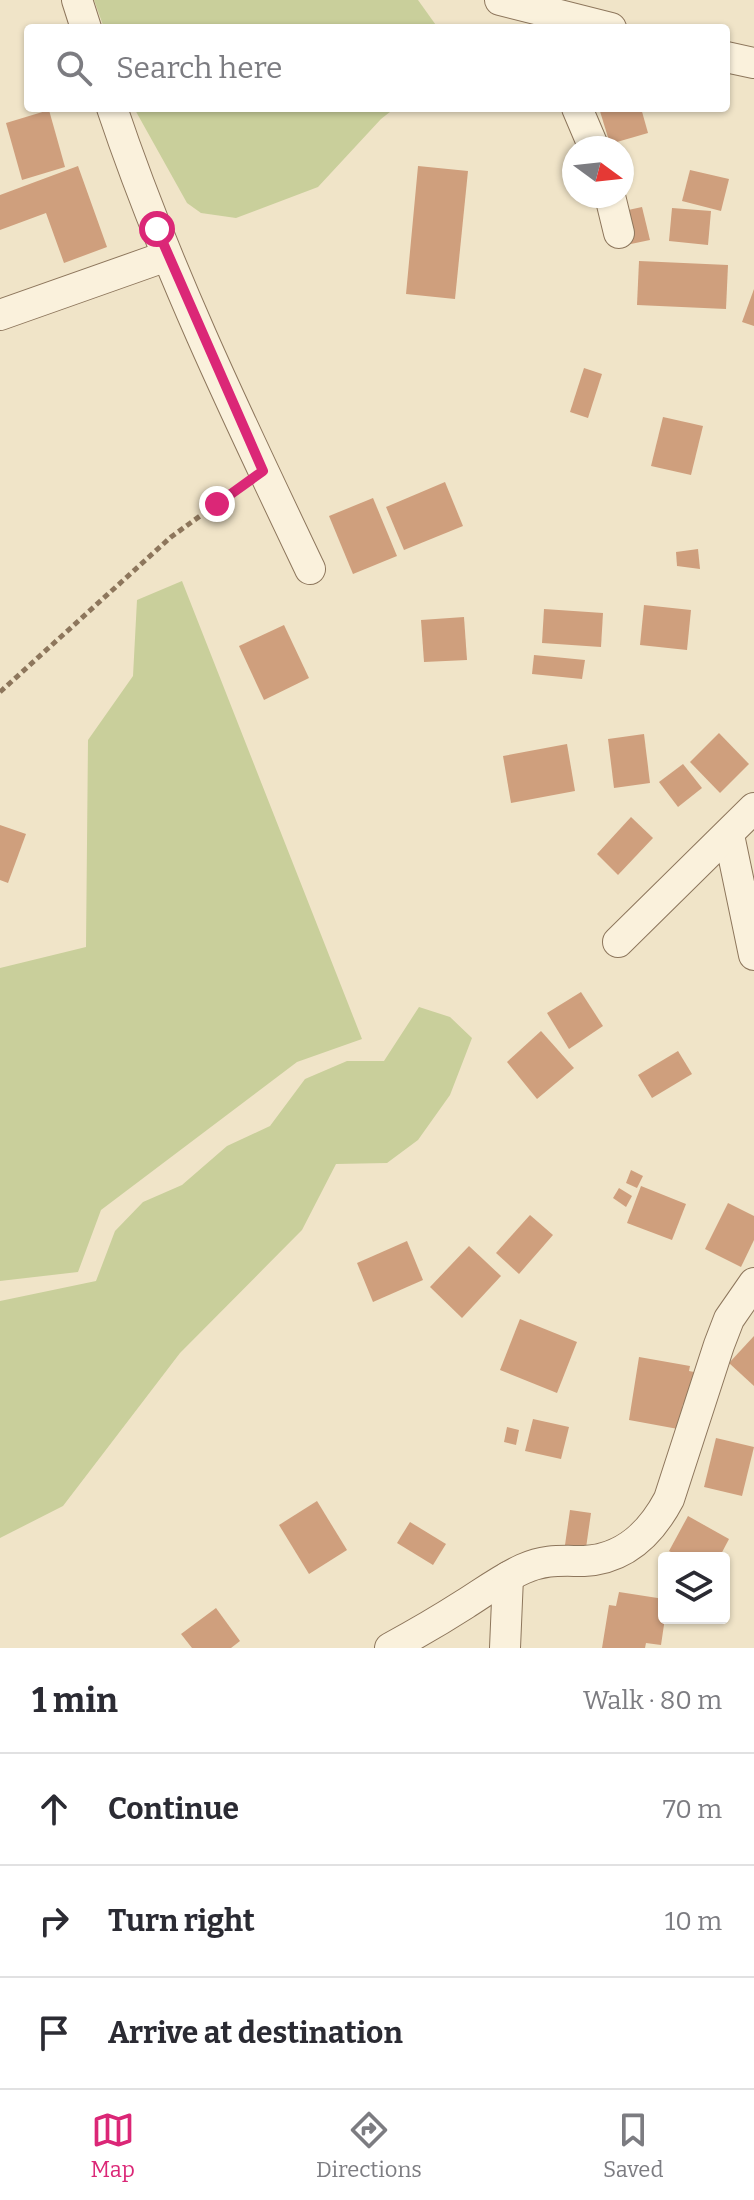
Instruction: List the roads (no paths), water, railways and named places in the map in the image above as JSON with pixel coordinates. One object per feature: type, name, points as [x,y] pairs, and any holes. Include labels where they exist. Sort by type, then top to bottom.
[{"type":"street","points":[[77,0],[85,24]]},
{"type":"street","points":[[479,0],[506,24]]},
{"type":"street","points":[[500,0],[595,24]]},
{"type":"street","points":[[730,58],[754,63]]},
{"type":"street","points":[[113,112],[167,256],[310,569]]},
{"type":"street","points":[[579,112],[589,136]]},
{"type":"street","points":[[613,208],[619,233]]},
{"type":"street","points":[[0,315],[167,256]]},
{"type":"street","points":[[618,942],[754,808]]},
{"type":"street","points":[[729,835],[754,955]]},
{"type":"street","points":[[390,1648],[428,1628],[508,1577],[546,1560],[588,1561],[616,1554],[637,1542],[658,1520],[669,1499],[729,1319],[754,1283]]},
{"type":"street","points":[[505,1648],[508,1577]]}]
